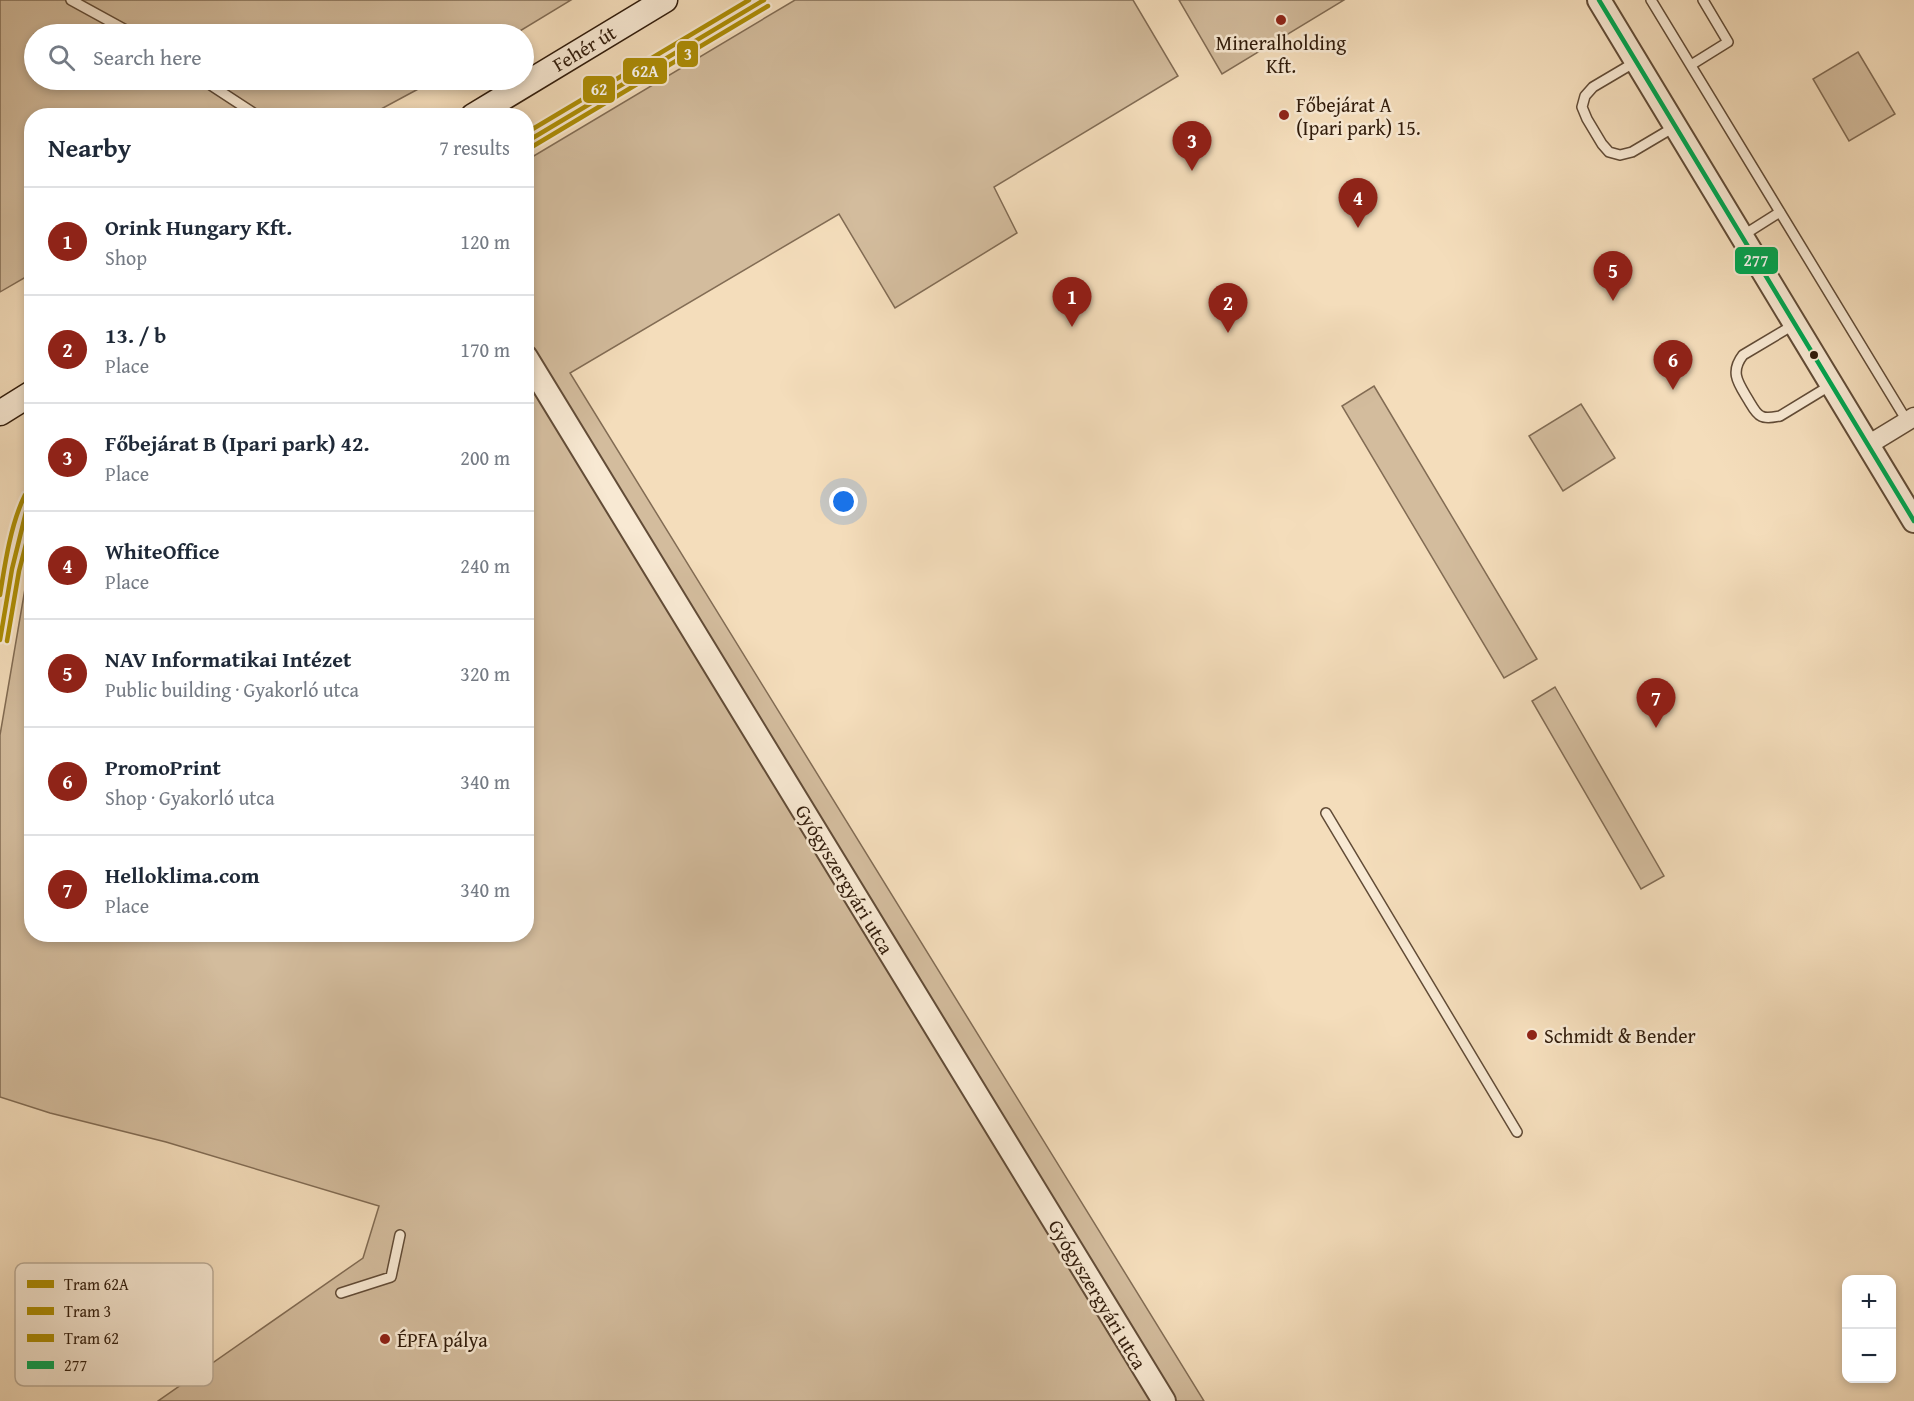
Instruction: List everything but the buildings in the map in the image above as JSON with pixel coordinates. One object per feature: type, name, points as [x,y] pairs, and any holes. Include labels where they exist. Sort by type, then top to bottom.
[{"type":"main road","name":"Fehér út","points":[[534,79],[665,0]]},
{"type":"main road","name":"Fehér út","points":[[486,108],[516,90]]},
{"type":"main road","points":[[0,413],[24,398]]},
{"type":"street","points":[[1599,0],[1868,445],[1904,498],[1914,521]]},
{"type":"street","name":"Gyógyszergyári utca","points":[[534,370],[1164,1401]]},
{"type":"street","points":[[1868,445],[1910,419]]},
{"type":"lane","points":[[71,0],[115,24]]},
{"type":"lane","points":[[1651,0],[1910,419]]},
{"type":"lane","points":[[1691,65],[1728,42],[1703,0]]},
{"type":"lane","points":[[1637,61],[1593,87],[1585,96],[1582,107],[1587,119],[1609,152],[1620,155],[1632,152],[1676,126]]},
{"type":"lane","points":[[219,90],[246,108]]},
{"type":"lane","points":[[1742,236],[1780,212]]},
{"type":"lane","points":[[1795,324],[1743,355],[1737,362],[1737,381],[1755,410],[1761,416],[1770,418],[1780,416],[1832,385]]},
{"type":"lane","points":[[1326,813],[1518,1132]]},
{"type":"lane","points":[[340,1293],[392,1277],[400,1235]]},
{"type":"shaded area","points":[[0,0],[571,0],[531,24],[24,24],[24,90],[416,90],[383,108],[24,108],[24,278],[0,292]]},
{"type":"shaded area","points":[[795,0],[1133,0],[1178,76],[994,187],[1017,233],[895,308],[839,214],[570,373],[1204,1401],[158,1401],[180,1386],[213,1386],[213,1363],[363,1258],[379,1206],[166,1142],[50,1113],[0,1097],[0,735],[24,595],[24,942],[534,942],[534,156]]},
{"type":"shaded area","points":[[1179,0],[1344,0],[1222,74]]},
{"type":"shaded area","points":[[1858,52],[1895,114],[1849,141],[1813,79]]},
{"type":"shaded area","points":[[1374,386],[1537,659],[1504,678],[1342,406]]},
{"type":"shaded area","points":[[1581,404],[1615,458],[1563,491],[1529,436]]},
{"type":"shaded area","points":[[1555,687],[1664,876],[1641,889],[1532,701]]},
{"type":"tram line","name":"62","points":[[534,128],[749,0]]},
{"type":"tram line","name":"62A","points":[[534,137],[764,0]]},
{"type":"tram line","name":"3","points":[[534,146],[768,6]]},
{"type":"tram line","name":"62","points":[[0,595],[12,531],[24,497]]},
{"type":"tram line","name":"62A","points":[[0,640],[12,569],[24,520]]},
{"type":"tram line","name":"3","points":[[7,641],[24,552]]},
{"type":"transit line","name":"277","points":[[1599,0],[1914,521]]},
{"type":"place","name":"Mineralholding Kft.","points":[[1281,20]]},
{"type":"place","name":"Főbejárat A (Ipari park) 15.","points":[[1284,115]]},
{"type":"place","name":"Főbejárat B (Ipari park) 42.","points":[[1192,171]]},
{"type":"place","name":"WhiteOffice","points":[[1358,228]]},
{"type":"place","name":"NAV Informatikai Intézet","points":[[1613,301]]},
{"type":"place","name":"Orink Hungary Kft.","points":[[1072,327]]},
{"type":"place","name":"13. / b","points":[[1228,333]]},
{"type":"place","name":"PromoPrint","points":[[1673,390]]},
{"type":"place","name":"Helloklima.com","points":[[1656,728]]},
{"type":"place","name":"Schmidt & Bender","points":[[1532,1035]]},
{"type":"place","name":"ÉPFA pálya","points":[[385,1339]]}]
